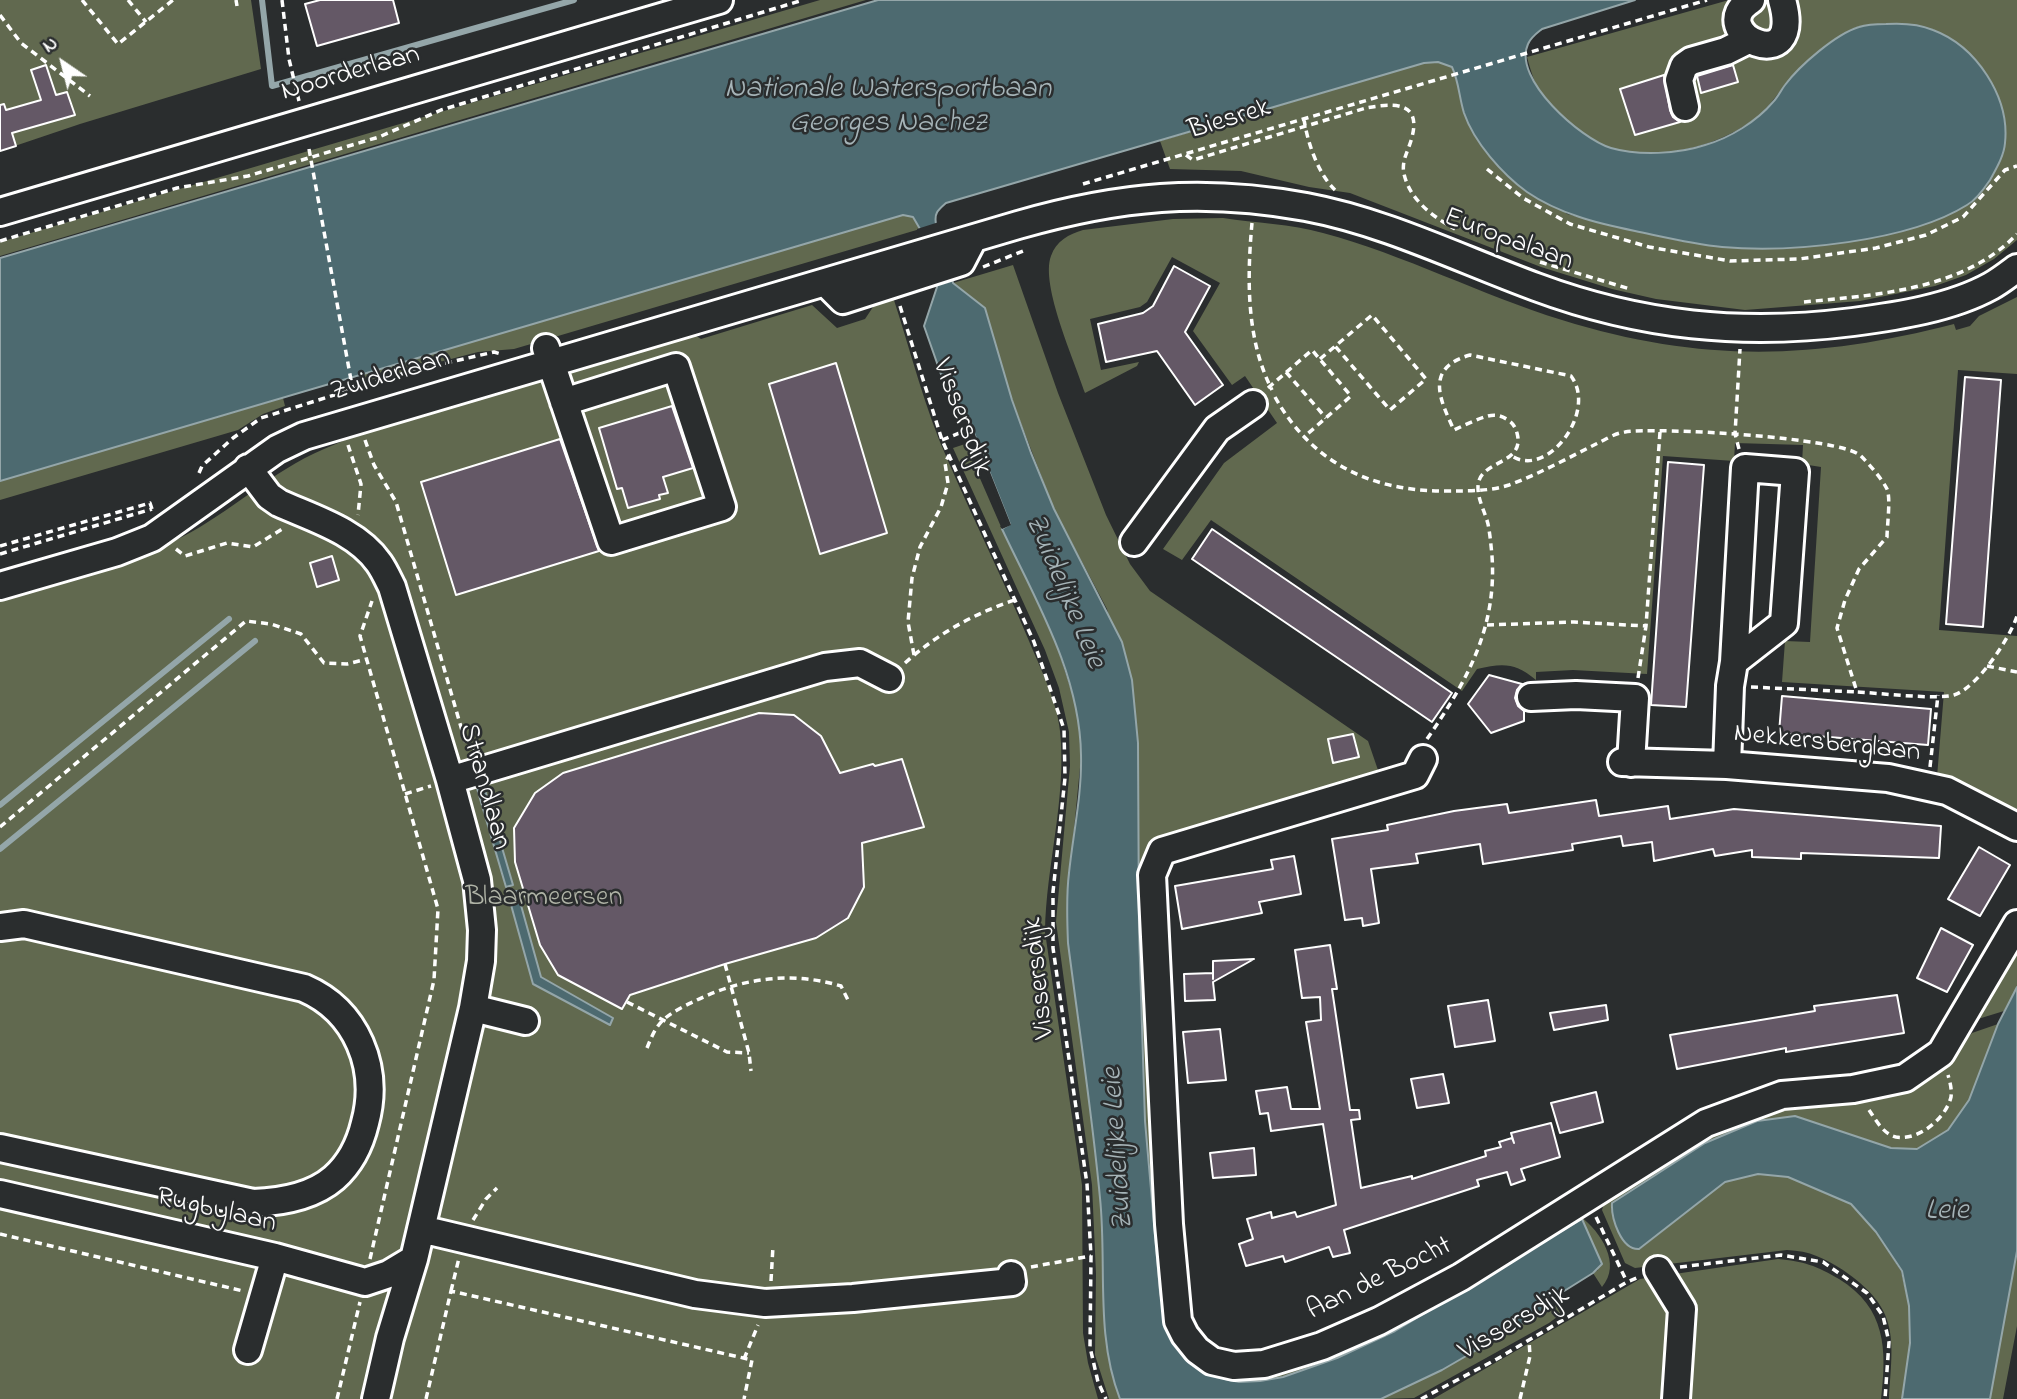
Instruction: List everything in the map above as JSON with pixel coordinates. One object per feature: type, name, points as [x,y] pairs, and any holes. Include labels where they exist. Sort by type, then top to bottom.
[{"type":"street","name":"Noorderlaan","points":[[0,212],[692,4],[719,0]]},
{"type":"street","points":[[1751,0],[1741,10],[1739,27],[1748,40],[1766,45],[1775,42],[1786,28],[1787,18],[1782,0]]},
{"type":"street","points":[[1685,107],[1679,80],[1684,66],[1748,40]]},
{"type":"street","name":"Europalaan","points":[[966,254],[1057,214],[1098,205],[1167,196],[1254,200],[1348,217],[1595,307],[1655,319],[1741,329],[1827,325],[1912,312],[1951,302],[1991,286],[2017,268]]},
{"type":"street","name":"Zuiderlaan","points":[[0,586],[117,552],[152,538],[248,468],[277,449],[304,436],[548,354],[826,283],[966,254]]},
{"type":"street","name":"Zuiderlaan","points":[[826,283],[843,300],[892,284],[917,265]]},
{"type":"street","points":[[548,354],[611,541],[722,507],[676,367],[565,402]]},
{"type":"street","points":[[1134,542],[1217,429],[1261,395]]},
{"type":"street","name":"Strandlaan","points":[[248,468],[279,503],[348,535],[364,546],[379,562],[392,587],[450,780],[477,880],[481,905],[481,961],[473,1007],[414,1259],[390,1338],[376,1399]]},
{"type":"street","points":[[1727,765],[1732,674],[1745,468],[1795,472],[1783,623],[1732,674]]},
{"type":"street","points":[[450,780],[825,667],[860,663],[889,678]]},
{"type":"street","points":[[1531,696],[1635,698]]},
{"type":"street","name":"Nekkersberglaan","points":[[1635,698],[1627,763],[1727,765],[1888,778],[1947,791],[2017,827]]},
{"type":"street","name":"Aan de Bocht","points":[[1423,759],[1415,775],[1162,851],[1152,875],[1170,1238],[1178,1321],[1197,1350],[1212,1361],[1234,1366],[1264,1364],[1322,1346],[1379,1321],[1461,1277],[1706,1123],[1782,1095],[1853,1089],[1905,1078],[1941,1053],[2017,924]]},
{"type":"street","points":[[0,927],[24,924],[304,988],[338,1010],[355,1032],[363,1048],[370,1077],[368,1114],[360,1143],[342,1170],[332,1180],[320,1186],[294,1198],[277,1202],[253,1203],[0,1148]]},
{"type":"street","points":[[473,1007],[525,1021]]},
{"type":"street","points":[[92,1216],[105,1171]]},
{"type":"street","name":"Rugbylaan","points":[[0,1194],[275,1257],[365,1282],[388,1274],[414,1259]]},
{"type":"street","points":[[421,1229],[695,1294],[765,1303],[853,1298],[1012,1282],[1011,1275]]},
{"type":"street","points":[[248,1350],[275,1257]]},
{"type":"street","points":[[1658,1270],[1682,1309],[1676,1399]]},
{"type":"path","points":[[82,0],[118,44]]},
{"type":"path","points":[[128,0],[146,22]]},
{"type":"path","points":[[115,49],[173,0]]},
{"type":"path","points":[[282,0],[296,90]]},
{"type":"path","points":[[0,241],[177,188],[248,176],[379,137],[441,110],[803,0]]},
{"type":"path","name":"Biesrek","points":[[1072,188],[1707,0]]},
{"type":"path","points":[[0,15],[21,43],[90,96]]},
{"type":"path","points":[[1186,154],[1193,160],[1366,108],[1391,103],[1401,105],[1412,117],[1414,125],[1403,163],[1410,190],[1436,219],[1463,233]]},
{"type":"path","points":[[1304,119],[1319,165],[1329,185],[1339,194],[1348,217]]},
{"type":"path","points":[[309,149],[353,391]]},
{"type":"path","points":[[1487,169],[1523,198],[1570,225],[1649,247],[1730,261],[1799,259],[1876,248],[1926,234],[1963,217],[2005,170],[2017,166]]},
{"type":"path","points":[[1254,200],[1249,252],[1252,327],[1261,395],[1284,412],[1330,461],[1361,477],[1393,487],[1425,492],[1477,491],[1508,485],[1624,432],[1735,434],[1804,440],[1859,453],[1888,491],[1887,537],[1859,569],[1845,600],[1838,628],[1857,692]]},
{"type":"path","points":[[1794,303],[1859,296],[1936,281],[1964,271],[2017,234]]},
{"type":"path","points":[[966,254],[1023,251]]},
{"type":"path","points":[[1540,262],[1640,291]]},
{"type":"path","name":"Vissersdijk","points":[[892,284],[942,440],[1048,677],[1064,729],[1065,778],[1052,892],[1053,948],[1087,1184],[1091,1256],[1090,1348],[1098,1382],[1106,1399]]},
{"type":"path","points":[[1320,359],[1335,346],[1372,315],[1426,379],[1390,410],[1335,346]]},
{"type":"path","points":[[1741,329],[1735,434],[1745,468]]},
{"type":"path","points":[[1261,395],[1312,350],[1351,396],[1304,436]]},
{"type":"path","points":[[199,472],[202,466],[240,432],[272,413],[411,371],[494,352],[504,355]]},
{"type":"path","points":[[1423,759],[1424,743],[1478,654],[1488,625],[1492,557],[1488,524],[1477,491],[1478,478],[1486,469],[1512,456],[1517,450],[1518,438],[1513,424],[1502,416],[1491,415],[1454,430],[1439,393],[1439,380],[1446,368],[1457,359],[1470,355],[1571,376],[1577,384],[1578,416],[1555,450],[1528,461],[1520,461],[1512,456]]},
{"type":"path","points":[[1286,372],[1326,418]]},
{"type":"path","points":[[358,419],[374,465],[396,502],[465,741],[494,766]]},
{"type":"path","points":[[942,440],[962,432]]},
{"type":"path","points":[[1635,698],[1646,626],[1660,432]]},
{"type":"path","points":[[914,655],[908,622],[912,578],[920,547],[941,508],[948,483],[945,463],[949,454]]},
{"type":"path","points":[[0,547],[150,503]]},
{"type":"path","points":[[0,554],[67,535]]},
{"type":"path","points":[[367,1270],[434,980],[438,909],[360,636],[372,602],[369,590]]},
{"type":"path","points":[[889,678],[914,655],[957,625],[990,608],[1015,600]]},
{"type":"path","points":[[1732,674],[1857,692],[1955,695],[1976,680],[1987,666],[2015,629],[2017,616]]},
{"type":"path","points":[[0,827],[246,621],[271,624],[301,634],[324,663],[347,664],[367,660]]},
{"type":"path","points":[[1488,625],[1574,622],[1646,626]]},
{"type":"path","points":[[1987,666],[2017,672]]},
{"type":"path","points":[[1928,786],[1938,695]]},
{"type":"path","points":[[725,964],[749,1053],[751,1071]]},
{"type":"path","points":[[647,1048],[663,1020],[682,1007],[718,990],[754,980],[806,979],[841,986],[848,1000]]},
{"type":"path","points":[[627,1002],[727,1052],[749,1053]]},
{"type":"path","points":[[1869,1110],[1880,1127],[1896,1137],[1911,1136],[1932,1126],[1944,1112],[1951,1097],[1948,1075]]},
{"type":"path","points":[[468,1229],[496,1188]]},
{"type":"path","name":"Vissersdijk","points":[[1421,1399],[1627,1282],[1587,1200]]},
{"type":"path","points":[[0,1234],[264,1296]]},
{"type":"path","points":[[769,1290],[773,1274],[774,1246]]},
{"type":"path","points":[[426,1399],[461,1250]]},
{"type":"path","points":[[1658,1270],[1781,1255],[1823,1262],[1867,1293],[1882,1316],[1889,1342],[1885,1399]]},
{"type":"path","points":[[1011,1275],[1022,1268],[1091,1256]]},
{"type":"path","points":[[451,1291],[752,1360],[744,1399]]},
{"type":"path","points":[[337,1399],[361,1297]]},
{"type":"path","points":[[744,1359],[761,1318]]},
{"type":"path","points":[[1520,1399],[1530,1356],[1529,1340]]},
{"type":"green space","points":[[0,0],[251,0],[261,69],[0,151]]},
{"type":"green space","points":[[820,0],[866,0],[0,256],[0,242]]},
{"type":"green space","points":[[1735,0],[1755,52],[1795,0],[2017,0],[2017,240],[1994,259],[1966,275],[1935,286],[1860,301],[1745,310],[1656,299],[1612,289],[1541,267],[1350,193],[1309,187],[1241,171],[1170,169],[1160,141],[1424,63],[1438,62],[1452,67],[1459,82],[1464,113],[1567,214],[1680,241],[1723,247],[1784,247],[1970,204],[1986,187],[1998,166],[1856,27],[1804,66],[1764,111],[1738,130],[1704,145],[1666,152],[1629,152],[1602,145],[1584,135],[1546,101],[1532,74],[1527,57]]},
{"type":"green space","points":[[1758,3],[1776,9],[1773,33],[1754,35],[1747,11]]},
{"type":"green space","points":[[903,215],[913,217],[920,229],[514,349],[478,352],[366,381],[364,374]]},
{"type":"green space","points":[[1223,218],[1323,233],[1384,252],[1562,320],[1662,344],[1710,350],[1805,350],[1854,345],[1954,324],[1956,330],[1970,326],[1979,316],[2017,297],[2017,374],[1958,370],[1939,630],[2017,636],[2017,809],[1937,777],[1944,692],[1782,682],[1785,641],[1810,642],[1821,467],[1802,464],[1803,445],[1735,443],[1734,461],[1663,456],[1647,674],[1573,670],[1536,672],[1536,680],[1515,667],[1495,666],[1477,669],[1462,691],[1211,520],[1182,560],[1163,549],[1224,463],[1277,423],[1245,376],[1232,385],[1193,331],[1220,283],[1172,257],[1147,302],[1140,307],[1090,319],[1101,370],[1139,362],[1137,366],[1085,393],[1054,304],[1049,269],[1051,256],[1056,246],[1064,239],[1083,230],[1173,219]]},
{"type":"green space","points":[[1013,265],[1058,393],[1106,515],[1130,564],[1150,591],[1368,741],[1379,773],[1152,847],[1172,1302],[1236,1373],[1580,1216],[1595,1231],[1606,1249],[1610,1268],[1602,1287],[1593,1273],[1598,1270],[1581,1219],[1395,1331],[1337,1358],[1283,1377],[1239,1382],[1225,1379],[1204,1371],[1187,1359],[1175,1345],[1167,1327],[1160,1292],[1145,1121],[1139,932],[1138,743],[1107,609],[1054,509],[1012,400],[953,283]]},
{"type":"green space","name":"Blaarmeersen","points":[[893,297],[940,443],[1010,596],[1052,697],[1058,720],[1061,781],[1045,932],[1082,1185],[1083,1333],[1098,1399],[0,1399],[0,598],[92,572],[159,548],[199,528],[304,458],[413,415],[506,385],[692,333],[701,339],[812,305],[837,328],[865,319],[877,301]]},
{"type":"green space","points":[[283,398],[285,406],[263,414],[238,430],[0,500],[0,481]]},
{"type":"green space","points":[[965,444],[1054,637],[1073,696],[1079,726],[1081,757],[1067,902],[1068,943],[1100,1198],[1107,1350],[1120,1399],[1109,1399],[1095,1355],[1096,1274],[1092,1185],[1056,922],[1070,766],[1069,732],[1059,688],[1045,650],[953,448]]},
{"type":"green space","points":[[2017,943],[2017,987],[2004,1011],[1978,1019]]},
{"type":"green space","points":[[1998,1024],[1969,1100],[1948,1130],[1917,1149],[1891,1148],[1795,1116],[1611,1206],[1613,1218],[1640,1249],[1725,1182],[1758,1174],[1788,1177],[1851,1204],[1876,1232],[1901,1271],[1909,1306],[1910,1344],[1902,1399],[1889,1399],[1892,1358],[1889,1326],[1884,1312],[1862,1284],[1823,1259],[1787,1250],[1635,1268],[1625,1263],[1602,1210],[1605,1200],[1712,1129],[1949,1060],[1972,1033]]},
{"type":"green space","points":[[2017,1251],[2017,1326],[2003,1399],[1990,1399]]},
{"type":"green space","points":[[1778,1259],[1802,1263],[1824,1271],[1855,1290],[1866,1303],[1875,1317],[1883,1347],[1881,1399],[1433,1399],[1640,1279]]},
{"type":"green space","points":[[1556,1305],[1561,1314],[1549,1323],[1414,1398],[1381,1399],[1442,1370]]},
{"type":"water","name":"Nationale Watersportbaan Georges Nachez","points":[[878,0],[1635,0],[1542,29],[1529,42],[1526,58],[1530,74],[1539,90],[1567,120],[1598,142],[1611,148],[1634,152],[1658,153],[1694,148],[1733,133],[1767,109],[1792,77],[1819,51],[1840,36],[1869,25],[1916,25],[1949,38],[1976,61],[1996,91],[2005,126],[2003,153],[1990,180],[1970,203],[1942,218],[1913,228],[1848,242],[1814,246],[1750,248],[1700,244],[1607,225],[1579,217],[1539,200],[1518,185],[1490,157],[1464,113],[1452,67],[1438,62],[1424,63],[946,203],[937,212],[936,224],[953,283],[985,308],[1031,453],[1054,509],[1122,642],[1132,680],[1138,743],[1139,932],[1145,1121],[1160,1292],[1167,1327],[1175,1345],[1187,1359],[1204,1371],[1225,1379],[1239,1382],[1283,1377],[1337,1358],[1395,1331],[1582,1219],[1602,1264],[1593,1273],[1545,1303],[1549,1308],[1442,1370],[1381,1399],[1120,1399],[1107,1350],[1100,1198],[1068,943],[1068,882],[1081,770],[1079,725],[1065,667],[1054,639],[1002,529],[1010,524],[966,413],[956,417],[924,326],[937,287],[920,229],[913,217],[903,215],[0,481],[0,258]]},
{"type":"water","points":[[483,783],[513,885],[506,887],[476,785]]},
{"type":"water","points":[[517,891],[541,977],[613,1018],[610,1025],[533,984],[508,894]]},
{"type":"water","name":"Leie","points":[[2017,987],[2017,1251],[1990,1399],[1902,1399],[1910,1343],[1909,1306],[1902,1271],[1876,1232],[1851,1204],[1788,1177],[1758,1174],[1725,1182],[1639,1249],[1633,1248],[1622,1239],[1613,1217],[1612,1203],[1705,1143],[1757,1121],[1795,1116],[1891,1148],[1917,1149],[1948,1130],[1969,1100],[1998,1024]]},
{"type":"pier","points":[[939,222],[956,280],[933,287],[917,229]]},
{"type":"pier","points":[[966,412],[1011,525],[1002,529],[1000,526],[1006,523],[964,417],[957,420],[956,417]]},
{"type":"building","points":[[320,0],[393,0],[399,23],[317,46],[305,4]]},
{"type":"building","points":[[46,65],[56,95],[67,92],[75,115],[12,133],[16,146],[0,151],[0,105],[4,104],[6,110],[41,100],[31,70]]},
{"type":"building","points":[[1733,65],[1738,82],[1701,93],[1697,76]]},
{"type":"building","points":[[1664,75],[1670,110],[1673,117],[1680,122],[1635,135],[1620,89]]},
{"type":"building","points":[[1174,266],[1210,286],[1185,332],[1223,385],[1195,405],[1157,351],[1106,362],[1098,324],[1143,313],[1153,306]]},
{"type":"building","points":[[836,363],[887,533],[820,554],[769,384]]},
{"type":"building","points":[[1965,377],[2001,380],[1983,627],[1946,624]]},
{"type":"building","points":[[672,406],[693,468],[663,477],[668,493],[659,495],[660,499],[628,508],[622,488],[617,489],[599,428]]},
{"type":"building","points":[[560,439],[599,551],[456,595],[421,482]]},
{"type":"building","points":[[1668,462],[1704,465],[1686,707],[1651,705]]},
{"type":"building","points":[[1212,529],[1452,693],[1432,722],[1192,559]]},
{"type":"building","points":[[332,556],[339,580],[317,587],[310,563]]},
{"type":"building","points":[[1489,675],[1522,684],[1515,698],[1524,711],[1524,721],[1491,733],[1468,704]]},
{"type":"building","points":[[1782,696],[1931,709],[1928,745],[1779,733]]},
{"type":"building","points":[[759,713],[794,715],[821,736],[840,773],[902,759],[924,827],[862,843],[864,887],[848,918],[816,938],[630,995],[622,1009],[558,975],[540,945],[515,862],[514,828],[535,793],[563,773]]},
{"type":"building","points":[[1353,734],[1359,757],[1333,763],[1328,739]]},
{"type":"building","points":[[1596,800],[1599,816],[1668,806],[1670,819],[1734,809],[1941,826],[1939,858],[1801,853],[1801,859],[1752,857],[1752,850],[1715,856],[1713,849],[1654,861],[1652,842],[1623,846],[1621,836],[1572,844],[1573,850],[1483,864],[1480,844],[1416,854],[1418,863],[1371,869],[1379,923],[1363,926],[1362,918],[1345,920],[1332,839],[1388,830],[1387,825],[1454,811],[1507,804],[1509,813]]},
{"type":"building","points":[[1979,847],[2010,865],[1980,916],[1948,899]]},
{"type":"building","points":[[1294,856],[1301,894],[1259,902],[1262,913],[1182,929],[1175,886],[1273,869],[1271,860]]},
{"type":"building","points":[[1941,928],[1973,945],[1947,992],[1917,978]]},
{"type":"building","points":[[1330,945],[1337,989],[1332,989],[1350,1110],[1359,1110],[1360,1119],[1351,1120],[1361,1188],[1412,1176],[1412,1179],[1486,1156],[1485,1151],[1501,1147],[1499,1142],[1512,1138],[1514,1143],[1511,1133],[1551,1123],[1560,1157],[1521,1169],[1525,1180],[1511,1185],[1507,1172],[1477,1180],[1479,1186],[1344,1230],[1350,1253],[1333,1257],[1329,1247],[1285,1262],[1283,1256],[1246,1266],[1239,1244],[1253,1239],[1247,1219],[1271,1212],[1272,1218],[1295,1212],[1297,1217],[1336,1205],[1323,1124],[1271,1131],[1268,1113],[1260,1114],[1256,1091],[1287,1087],[1291,1109],[1320,1109],[1306,1022],[1321,1020],[1320,997],[1302,998],[1295,950]]},
{"type":"building","points":[[1254,959],[1213,982],[1215,1000],[1185,1001],[1184,974],[1213,973],[1213,961]]},
{"type":"building","points":[[1897,995],[1904,1033],[1786,1052],[1786,1048],[1677,1069],[1670,1035],[1815,1011],[1814,1006]]},
{"type":"building","points":[[1488,1000],[1495,1041],[1455,1047],[1448,1006]]},
{"type":"building","points":[[1606,1005],[1608,1020],[1554,1030],[1550,1013]]},
{"type":"building","points":[[1220,1029],[1226,1080],[1188,1083],[1183,1032]]},
{"type":"building","points":[[1443,1074],[1449,1103],[1417,1108],[1411,1079]]},
{"type":"building","points":[[1596,1092],[1603,1122],[1560,1133],[1551,1103]]},
{"type":"building","points":[[1254,1148],[1256,1175],[1213,1178],[1210,1153]]},
{"type":"waterway","points":[[262,0],[272,86],[574,0]]},
{"type":"waterway","points":[[0,805],[229,619]]},
{"type":"waterway","points":[[0,849],[255,641]]},
{"type":"water label","name":"Zuidelijke Leie","points":[[1063,592]]},
{"type":"water label","name":"Zuidelijke Leie","points":[[1120,1149]]}]
